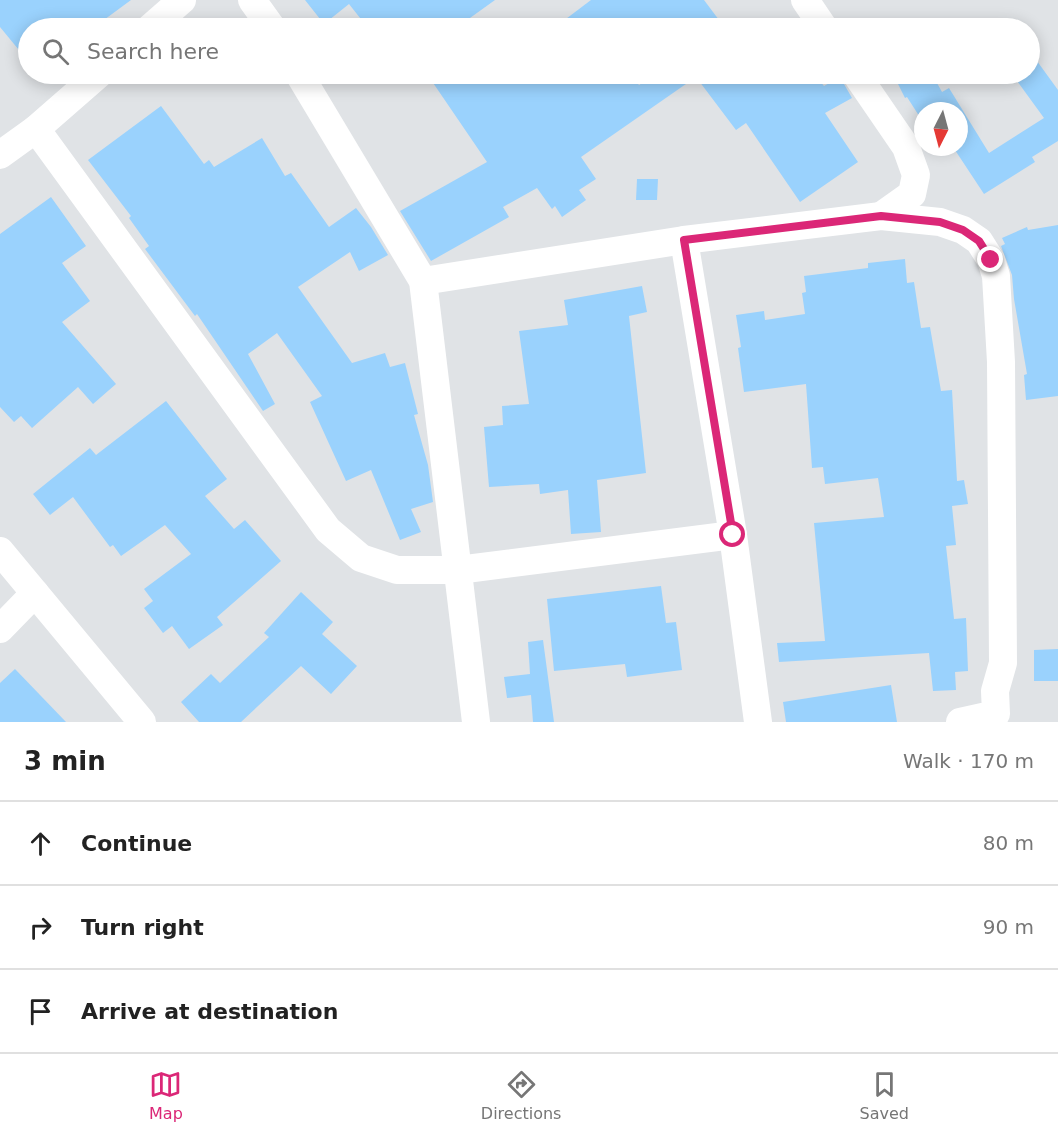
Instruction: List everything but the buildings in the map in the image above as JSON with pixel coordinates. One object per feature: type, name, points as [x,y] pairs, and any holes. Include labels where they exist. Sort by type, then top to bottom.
[{"type":"street","points":[[161,18],[182,0]]},
{"type":"street","points":[[252,0],[265,18]]},
{"type":"street","points":[[805,0],[817,18]]},
{"type":"street","points":[[4,145],[36,129],[88,84]]},
{"type":"street","points":[[305,84],[423,281],[476,722]]},
{"type":"street","points":[[863,84],[906,147],[916,175],[912,194],[881,216]]},
{"type":"street","points":[[36,129],[328,530],[361,558],[397,570],[458,570],[733,535]]},
{"type":"street","points":[[423,281],[684,240],[881,216],[940,222],[963,230],[979,241],[991,260],[996,276],[1001,362],[1004,663],[994,691],[1001,718],[960,722]]},
{"type":"street","points":[[684,240],[733,535],[758,722]]},
{"type":"street","points":[[0,551],[142,722]]},
{"type":"street","points":[[0,629],[35,594]]},
{"type":"route","points":[[733,535],[684,240],[881,216],[940,222],[963,230],[979,241],[991,260]]}]
